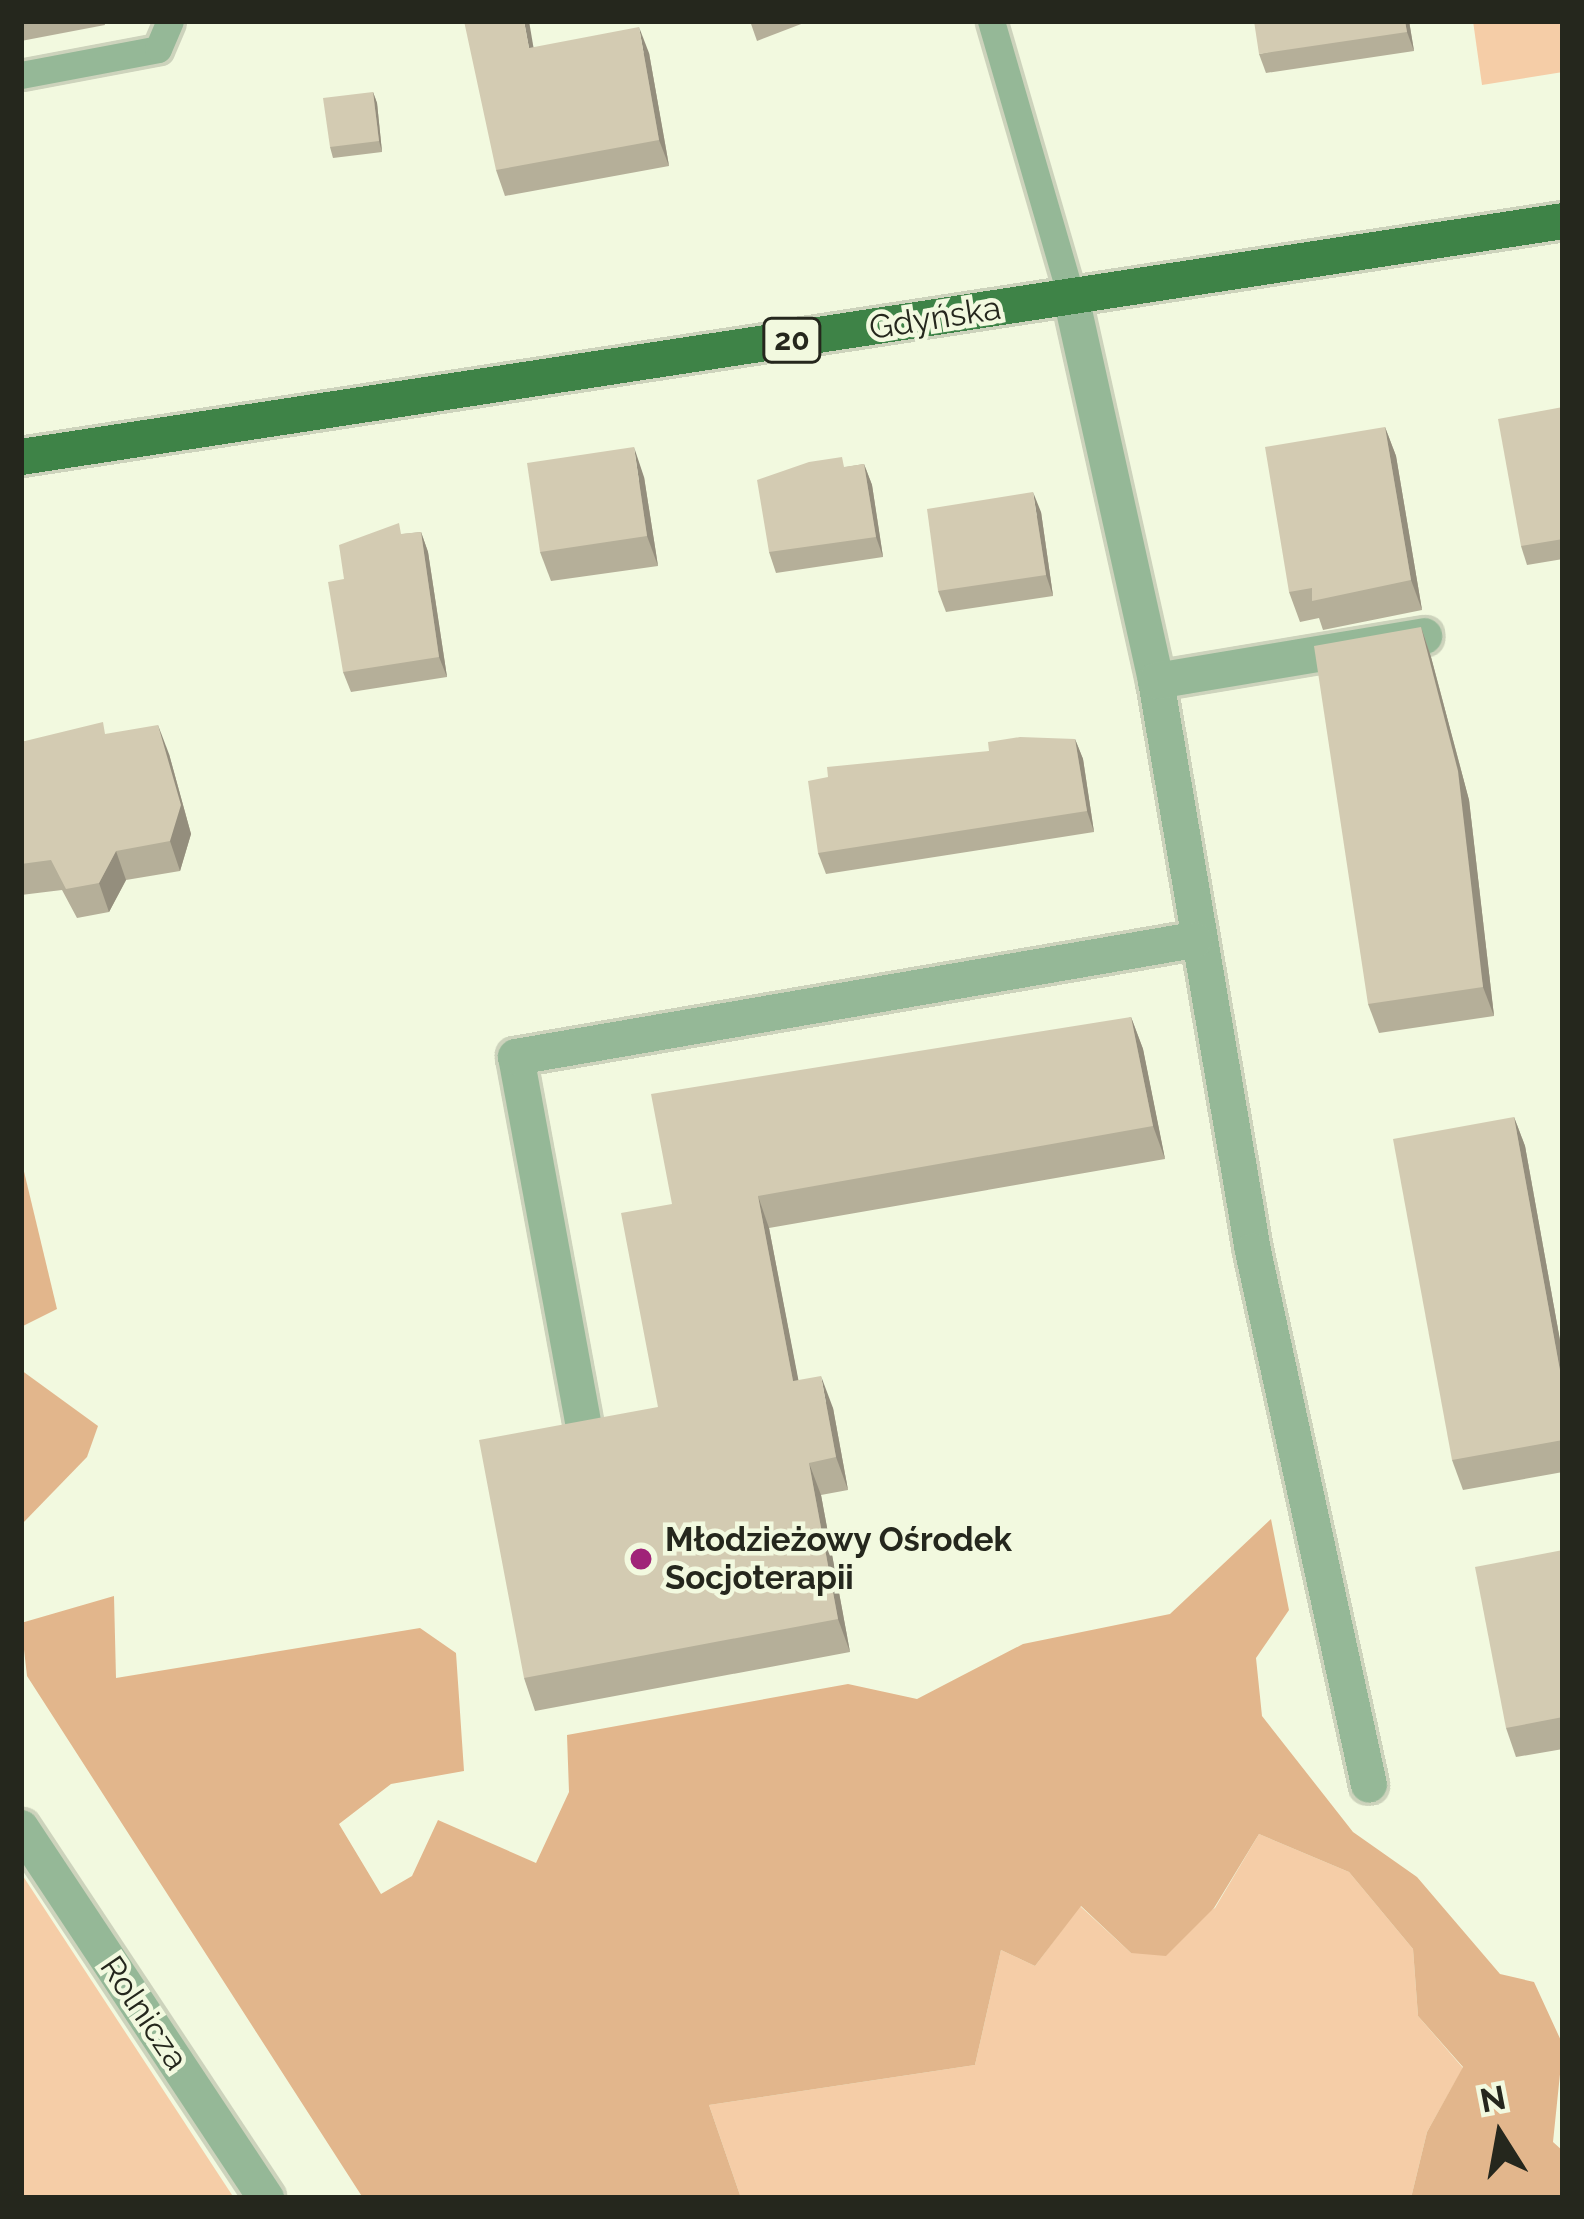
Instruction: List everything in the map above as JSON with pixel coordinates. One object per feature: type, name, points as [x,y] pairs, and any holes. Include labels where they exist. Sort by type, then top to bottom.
[{"type":"main road","name":"Gdyńska","points":[[21,457],[1563,221]]},
{"type":"street","points":[[1071,297],[1156,681],[1194,940],[1369,1785]]},
{"type":"street","points":[[1156,681],[1424,636]]},
{"type":"street","points":[[584,1427],[516,1057],[1194,940]]},
{"type":"street","name":"Rolnicza","points":[[21,1828],[266,2198]]},
{"type":"lane","points":[[21,75],[158,49],[170,21]]},
{"type":"lane","points":[[991,21],[1071,297]]},
{"type":"shaded area","points":[[1473,21],[1563,21],[1563,72],[1482,85]]},
{"type":"shaded area","points":[[21,1159],[57,1309],[21,1327]]},
{"type":"shaded area","points":[[21,1370],[98,1426],[87,1457],[21,1525]]},
{"type":"shaded area","points":[[1271,1519],[1289,1610],[1256,1658],[1262,1716],[1353,1832],[1417,1877],[1500,1974],[1534,1982],[1563,2045],[1553,2142],[1563,2151],[1563,2198],[1411,2198],[1427,2132],[1463,2067],[1418,2016],[1413,1949],[1349,1872],[1259,1834],[1214,1908],[1166,1956],[1131,1953],[1081,1906],[1035,1966],[1001,1950],[975,2065],[709,2105],[741,2198],[363,2198],[27,1676],[21,1623],[114,1596],[116,1678],[420,1628],[456,1653],[464,1771],[391,1784],[339,1824],[381,1894],[412,1876],[438,1820],[536,1863],[569,1792],[567,1735],[848,1684],[917,1699],[1023,1644],[1170,1614]]},
{"type":"shaded area","points":[[1259,1834],[1349,1872],[1413,1949],[1418,2016],[1463,2068],[1427,2132],[1411,2198],[741,2198],[709,2105],[975,2065],[1001,1950],[1035,1966],[1080,1906],[1131,1953],[1215,1908]]},
{"type":"shaded area","points":[[21,1873],[234,2198],[21,2198]]},
{"type":"building","points":[[464,21],[524,21],[529,48],[639,27],[659,140],[496,170]]},
{"type":"building","points":[[1254,21],[1405,21],[1407,32],[1259,54]]},
{"type":"building","points":[[373,92],[379,141],[330,147],[323,98]]},
{"type":"building","points":[[1563,407],[1563,539],[1521,546],[1498,419]]},
{"type":"building","points":[[1385,427],[1411,580],[1312,601],[1312,588],[1289,592],[1265,447]]},
{"type":"building","points":[[634,447],[647,536],[540,552],[527,463]]},
{"type":"building","points":[[842,457],[844,467],[864,464],[876,537],[769,552],[757,480],[809,462]]},
{"type":"building","points":[[1033,492],[1046,575],[938,591],[927,509]]},
{"type":"building","points":[[399,523],[401,534],[421,532],[439,657],[343,672],[328,582],[344,579],[339,545]]},
{"type":"building","points":[[1421,627],[1458,771],[1483,987],[1368,1004],[1314,646]]},
{"type":"building","points":[[103,722],[105,734],[158,725],[181,805],[170,841],[116,851],[99,883],[66,889],[51,860],[21,864],[21,742]]},
{"type":"building","points":[[1020,737],[1075,739],[1087,811],[818,853],[808,781],[828,777],[827,767],[989,751],[988,742]]},
{"type":"building","points":[[1131,1017],[1153,1126],[758,1196],[793,1381],[821,1376],[836,1457],[809,1463],[838,1619],[524,1678],[479,1440],[658,1407],[621,1213],[672,1204],[651,1094]]},
{"type":"building","points":[[1514,1117],[1563,1387],[1563,1440],[1452,1460],[1393,1139]]},
{"type":"building","points":[[1563,1550],[1563,1717],[1506,1728],[1475,1567]]},
{"type":"place","name":"Młodzieżowy Ośrodek Socjoterapii","points":[[641,1559]]}]
